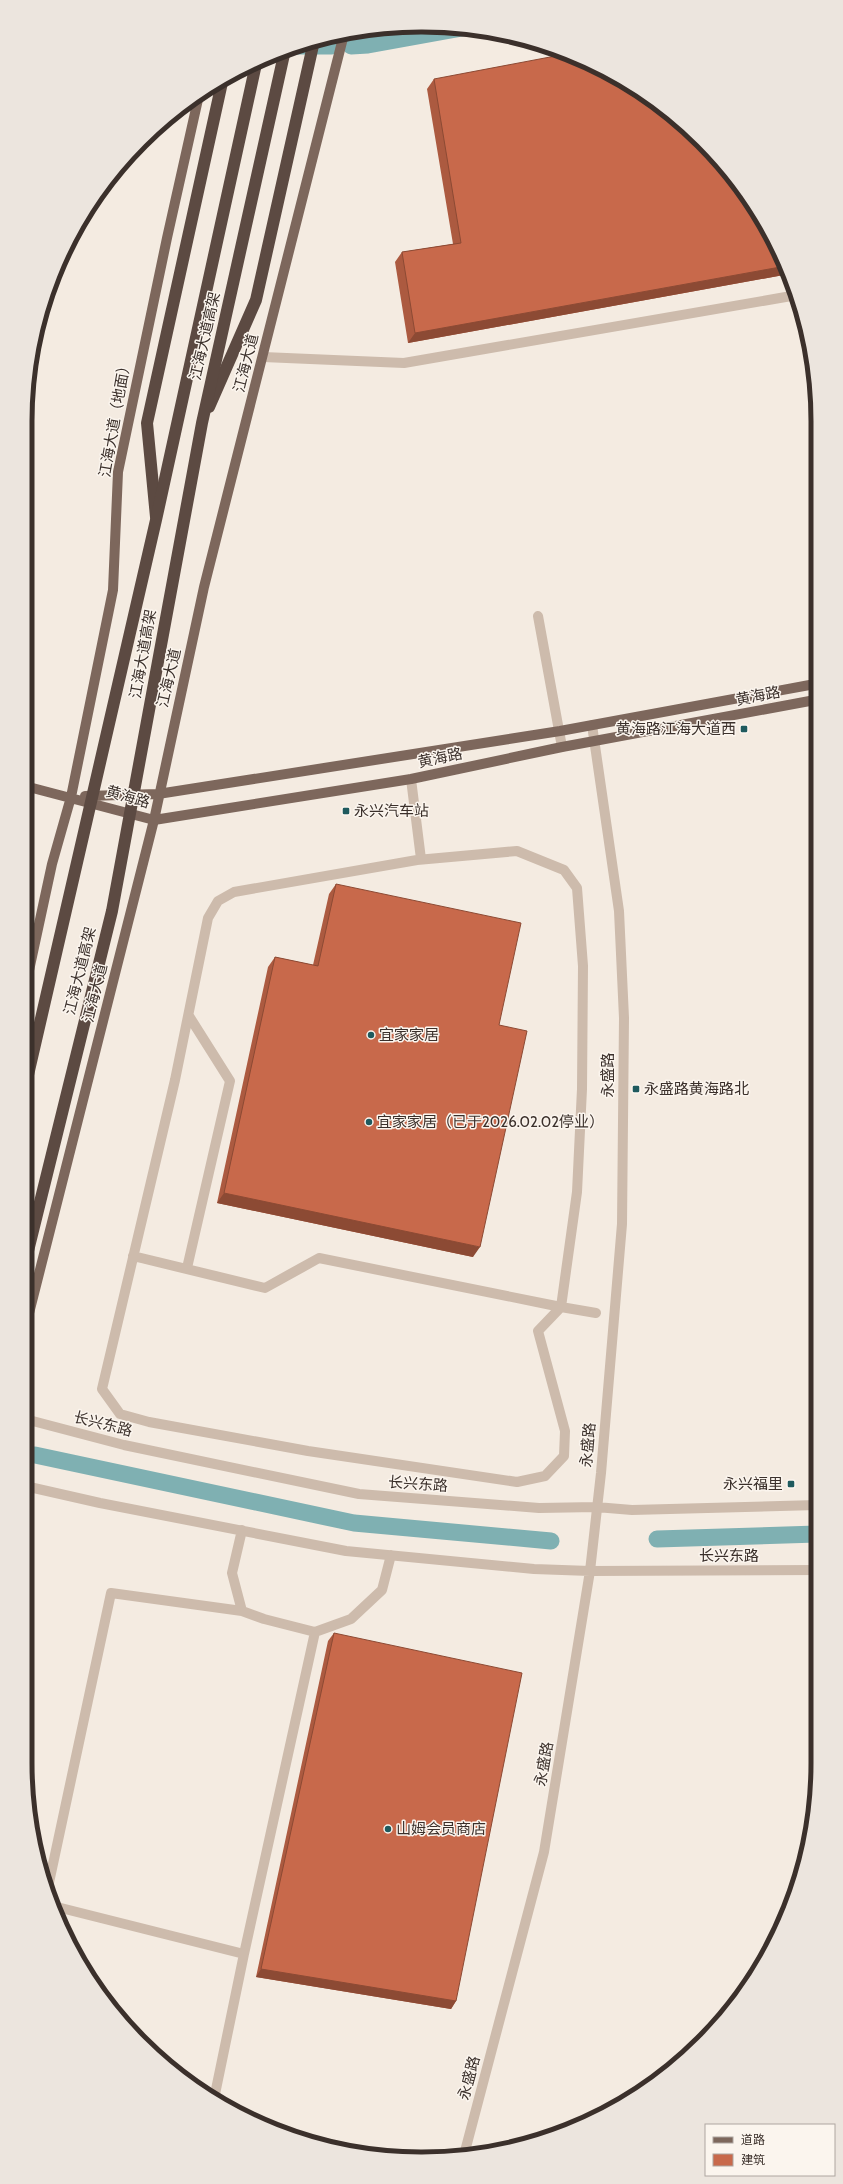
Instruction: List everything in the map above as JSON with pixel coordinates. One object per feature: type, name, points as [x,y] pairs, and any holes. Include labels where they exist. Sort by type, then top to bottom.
[{"type":"highway","points":[[202,423],[256,300],[312,48]]},
{"type":"highway","name":"江海大道高架","points":[[32,1235],[112,911],[202,423],[283,58]]},
{"type":"highway","name":"江海大道高架","points":[[32,1058],[156,520],[255,69]]},
{"type":"highway","points":[[156,520],[147,423],[221,88]]},
{"type":"main road","name":"江海大道","points":[[32,1301],[154,820],[158,794],[204,587],[343,40]]},
{"type":"main road","name":"江海大道（地面）","points":[[71,797],[113,590],[118,472],[165,245],[197,103]]},
{"type":"main road","name":"黄海路","points":[[71,797],[158,794],[560,731],[811,685]]},
{"type":"main road","name":"黄海路","points":[[32,788],[154,820],[411,780],[562,747],[811,701]]},
{"type":"main road","points":[[32,957],[52,864],[71,797]]},
{"type":"street","points":[[263,356],[404,363],[790,296]]},
{"type":"street","points":[[538,616],[562,747]]},
{"type":"street","name":"永盛路","points":[[465,2150],[544,1852],[590,1571],[601,1473],[622,1224],[624,1018],[619,911],[592,725]]},
{"type":"street","points":[[411,780],[421,859]]},
{"type":"street","points":[[517,851],[564,870],[577,888],[583,966],[582,1089],[577,1192],[561,1307],[538,1331],[566,1431],[564,1456],[545,1476],[517,1482],[232,1439],[149,1422],[120,1414],[102,1389],[189,1016],[208,918],[218,901],[234,892],[421,859],[517,851]]},
{"type":"street","points":[[187,1268],[230,1081],[189,1016]]},
{"type":"street","points":[[133,1256],[265,1288],[319,1258],[596,1313]]},
{"type":"street","name":"长兴东路","points":[[32,1421],[124,1445],[359,1494],[539,1508],[596,1507],[632,1510],[811,1506]]},
{"type":"street","name":"长兴东路","points":[[32,1487],[346,1551],[534,1569],[590,1571],[811,1570]]},
{"type":"street","points":[[242,1530],[232,1573],[242,1611]]},
{"type":"street","points":[[50,1878],[111,1593],[242,1611],[264,1619],[315,1632],[351,1619],[382,1590],[391,1555]]},
{"type":"street","points":[[215,2093],[244,1954],[315,1632]]},
{"type":"street","points":[[60,1908],[244,1954]]},
{"type":"building","points":[[555,56],[594,72],[616,84],[659,112],[697,146],[731,184],[759,227],[779,267],[415,333],[402,252],[461,243],[434,79]]},
{"type":"building","name":"宜家家居（已于2026.02.02停业）","points":[[336,884],[521,923],[499,1025],[527,1031],[480,1247],[224,1193],[275,957],[318,966]]},
{"type":"building","name":"山姆会员商店","points":[[334,1633],[522,1673],[456,2001],[261,1969]]},
{"type":"waterway","points":[[351,46],[368,45],[437,33]]},
{"type":"waterway","points":[[318,46],[332,46]]},
{"type":"waterway","points":[[35,1455],[354,1523],[551,1541]]},
{"type":"waterway","points":[[657,1539],[811,1534]]},
{"type":"place","name":"黄海路江海大道西","points":[[744,729]]},
{"type":"place","name":"永兴汽车站","points":[[346,811]]},
{"type":"place","name":"宜家家居","points":[[371,1035]]},
{"type":"place","name":"永盛路黄海路北","points":[[636,1089]]},
{"type":"place","name":"宜家家居（已于2026.02.02停业）","points":[[369,1122]]},
{"type":"place","name":"永兴福里","points":[[791,1484]]},
{"type":"place","name":"山姆会员商店","points":[[388,1829]]}]
